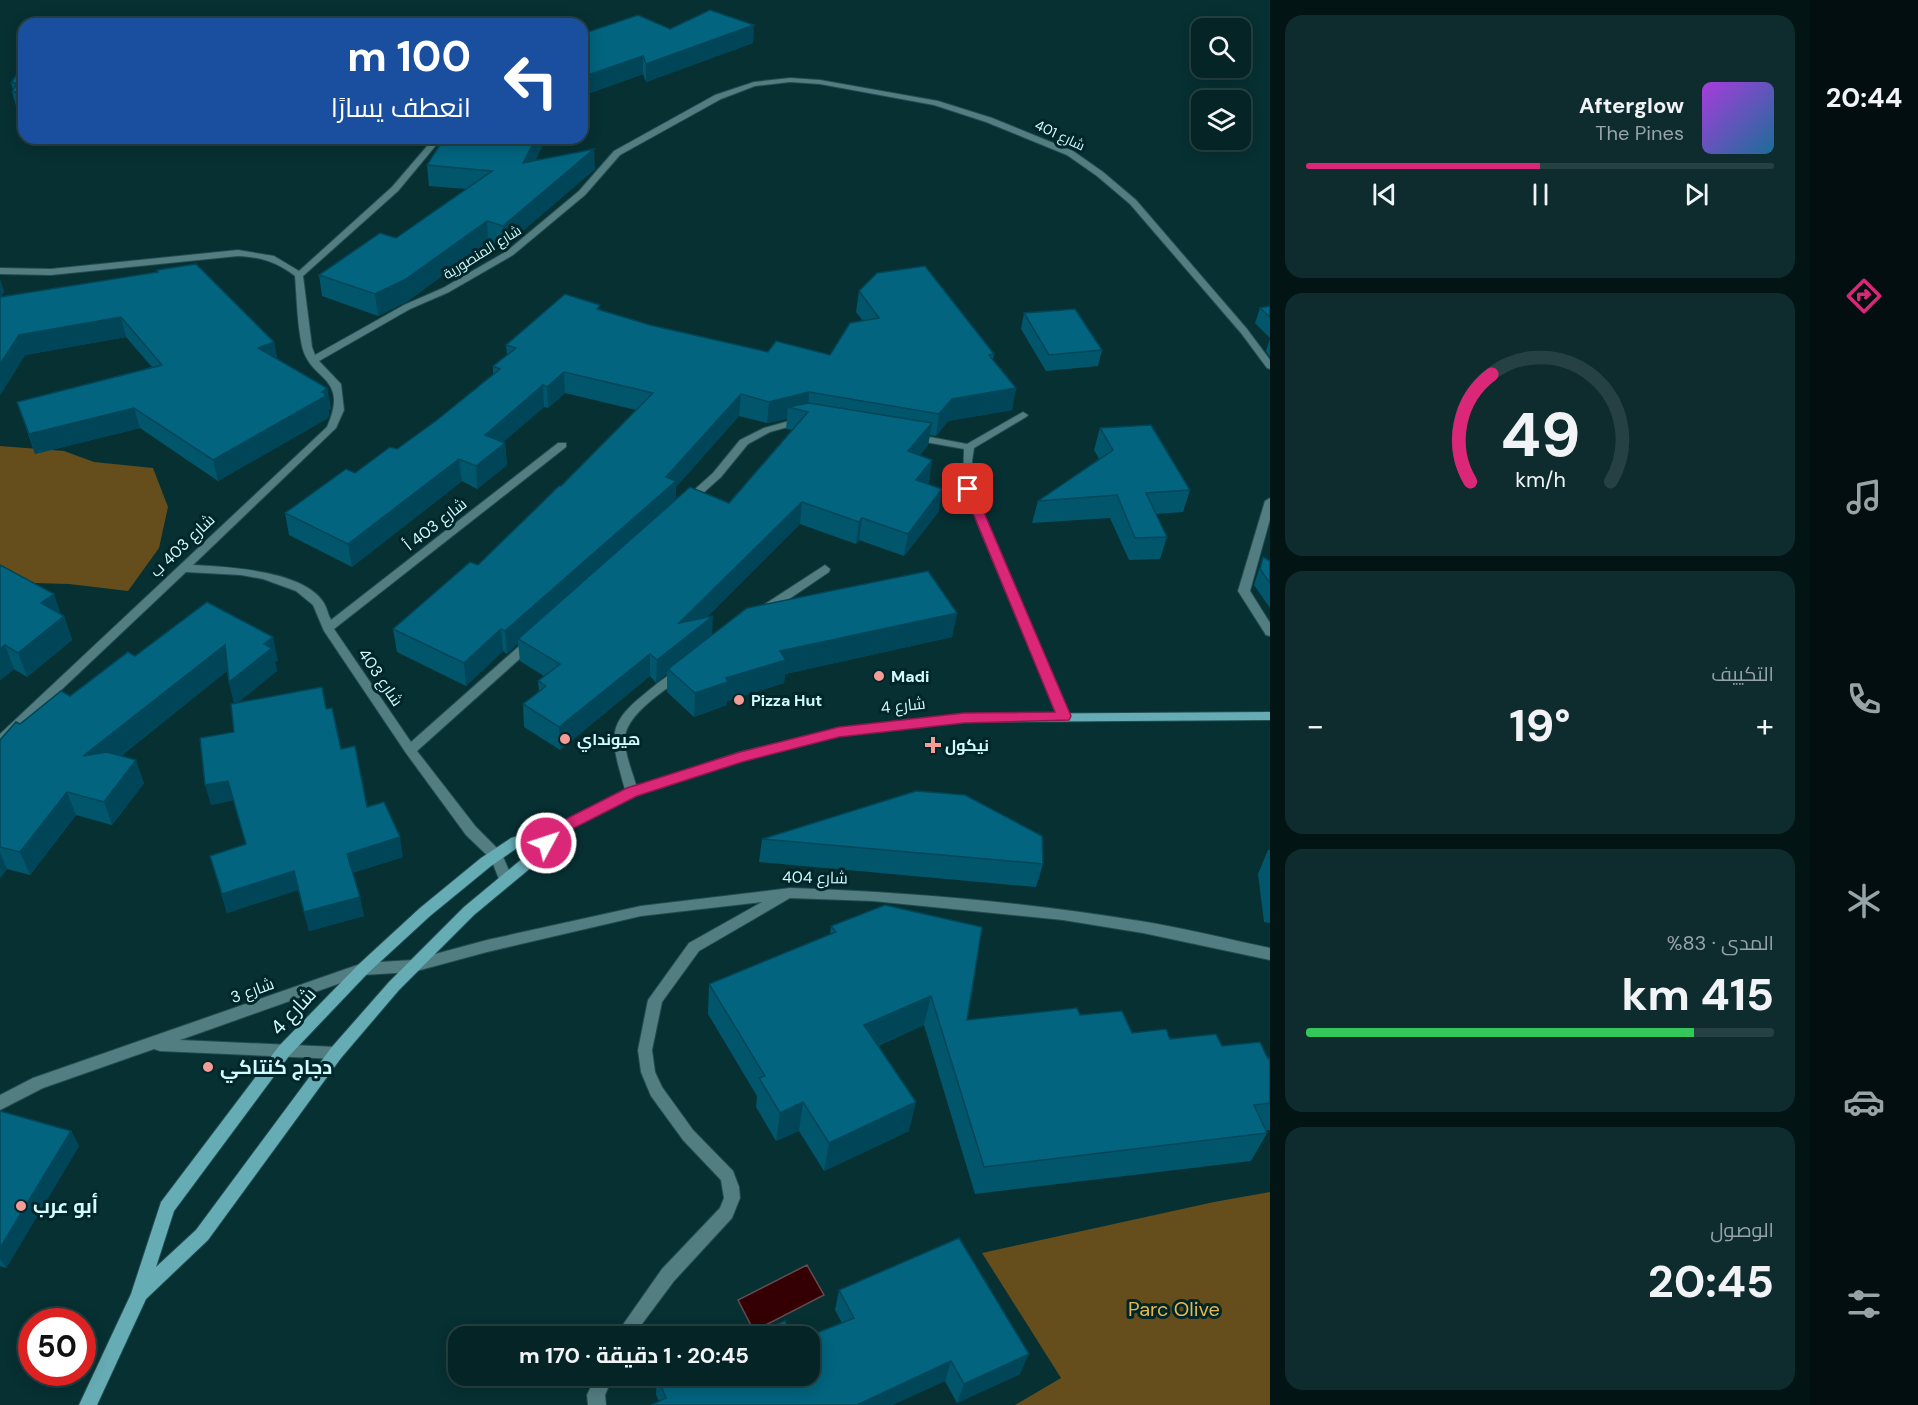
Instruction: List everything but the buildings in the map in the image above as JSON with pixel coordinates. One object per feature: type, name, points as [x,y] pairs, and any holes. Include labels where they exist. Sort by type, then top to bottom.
[{"type":"main road","name":"شارع 4","points":[[88,1405],[139,1295],[167,1207],[284,1051],[363,969],[425,912],[516,842],[559,829],[632,792],[740,757],[839,732],[964,718],[1270,716]]},
{"type":"main road","name":"شارع 4","points":[[139,1295],[202,1235],[336,1053],[412,966],[469,911],[534,857],[559,829]]},
{"type":"street","name":"شارع 401","points":[[754,84],[790,81],[820,82],[935,104],[989,120],[1070,153],[1100,174],[1132,202],[1244,331],[1270,366]]},
{"type":"street","name":"شارع المنصورية","points":[[313,360],[407,307],[446,290],[510,253],[582,193],[617,153],[718,98],[754,84]]},
{"type":"street","points":[[299,275],[395,189],[433,144]]},
{"type":"street","points":[[0,271],[51,272],[238,253],[262,254],[279,260],[299,275],[307,347],[313,360]]},
{"type":"street","name":"شارع 403 ب","points":[[0,741],[331,428],[339,410],[336,384],[313,360]]},
{"type":"street","points":[[899,435],[969,447],[1023,415]]},
{"type":"street","points":[[681,507],[717,475],[744,442],[766,430],[793,421],[816,420]]},
{"type":"street","name":"شارع 403 أ","points":[[328,628],[562,445]]},
{"type":"street","points":[[969,447],[966,461],[968,489],[1064,716]]},
{"type":"street","points":[[1270,501],[1244,591],[1270,632]]},
{"type":"street","name":"شارع 403","points":[[183,568],[241,571],[265,576],[300,588],[318,603],[328,628],[410,750],[471,831],[496,856],[506,880]]},
{"type":"street","points":[[757,615],[825,569]]},
{"type":"street","points":[[410,750],[541,632]]},
{"type":"street","points":[[632,792],[619,736],[621,727],[638,707],[692,664]]},
{"type":"street","points":[[630,1326],[668,1275],[726,1213],[732,1198],[727,1176],[688,1135],[656,1092],[648,1072],[645,1050],[655,1000],[694,947],[790,893]]},
{"type":"street","name":"شارع 404","points":[[363,969],[412,966],[498,943],[641,911],[790,893],[873,896],[1074,916],[1143,927],[1270,954]]},
{"type":"street","name":"شارع 3","points":[[0,1103],[38,1083],[152,1045],[363,969]]},
{"type":"street","name":"شارع 3","points":[[152,1045],[336,1053]]},
{"type":"street","points":[[597,1405],[596,1395],[600,1386]]},
{"type":"green space","points":[[0,446],[64,451],[94,462],[153,468],[168,507],[159,548],[128,591],[69,584],[0,582]]},
{"type":"green space","name":"Parc Olive","points":[[1270,1192],[1270,1405],[1015,1405],[1061,1378],[982,1253],[1214,1202]]},
{"type":"shaded area","points":[[807,1265],[824,1295],[764,1326],[751,1326],[738,1300]]},
{"type":"place","name":"Madi","points":[[879,676]]},
{"type":"place","name":"Pizza Hut","points":[[739,700]]},
{"type":"place","name":"هيونداي","points":[[565,739]]},
{"type":"place","name":"نيكول","points":[[933,745]]},
{"type":"place","name":"دجاج كنتاكي","points":[[208,1067]]},
{"type":"place","name":"أبو عرب","points":[[21,1206]]},
{"type":"route","points":[[546,843],[559,829],[632,792],[740,757],[839,732],[964,718],[1064,716],[968,489]]}]
